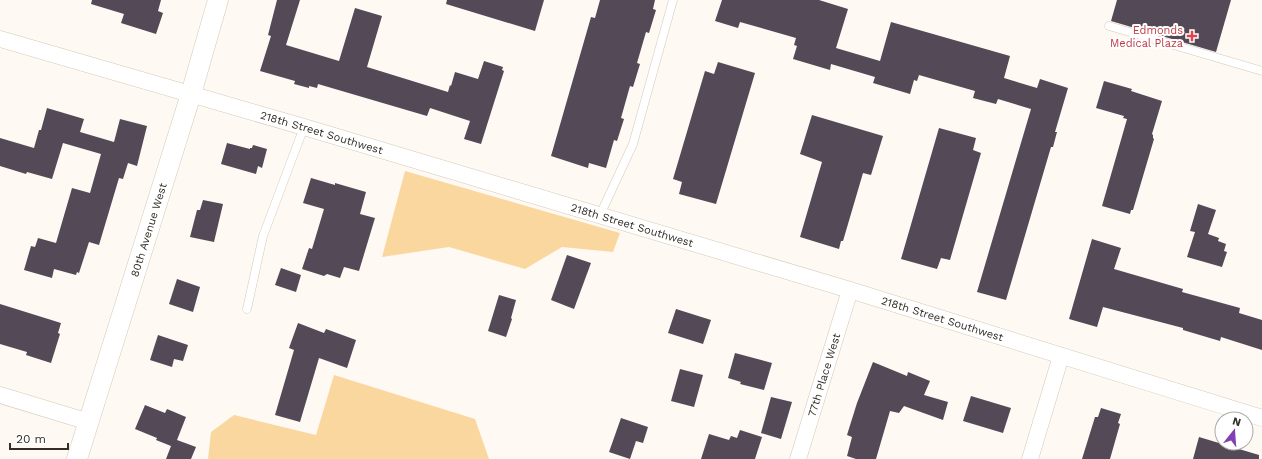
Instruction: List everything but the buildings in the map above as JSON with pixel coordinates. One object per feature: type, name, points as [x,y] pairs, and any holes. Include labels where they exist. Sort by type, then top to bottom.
[{"type":"street","name":"80th Avenue West","points":[[77,459],[191,94],[218,0]]},
{"type":"street","name":"218th Street Southwest","points":[[0,39],[304,127],[850,290],[1262,418]]},
{"type":"street","name":"77th Place West","points":[[798,459],[850,290]]},
{"type":"street","points":[[1030,459],[1061,356]]},
{"type":"street","points":[[0,395],[89,422]]},
{"type":"lane","points":[[600,215],[633,144],[673,0]]},
{"type":"lane","points":[[1109,26],[1262,71]]},
{"type":"lane","points":[[247,309],[263,236],[304,127]]},
{"type":"shaded area","points":[[405,171],[620,233],[613,252],[562,247],[525,269],[449,247],[382,257]]},
{"type":"shaded area","points":[[334,375],[475,419],[489,459],[208,459],[211,432],[234,415],[316,435]]},
{"type":"place","name":"Edmonds Medical Plaza","points":[[1192,36]]}]
